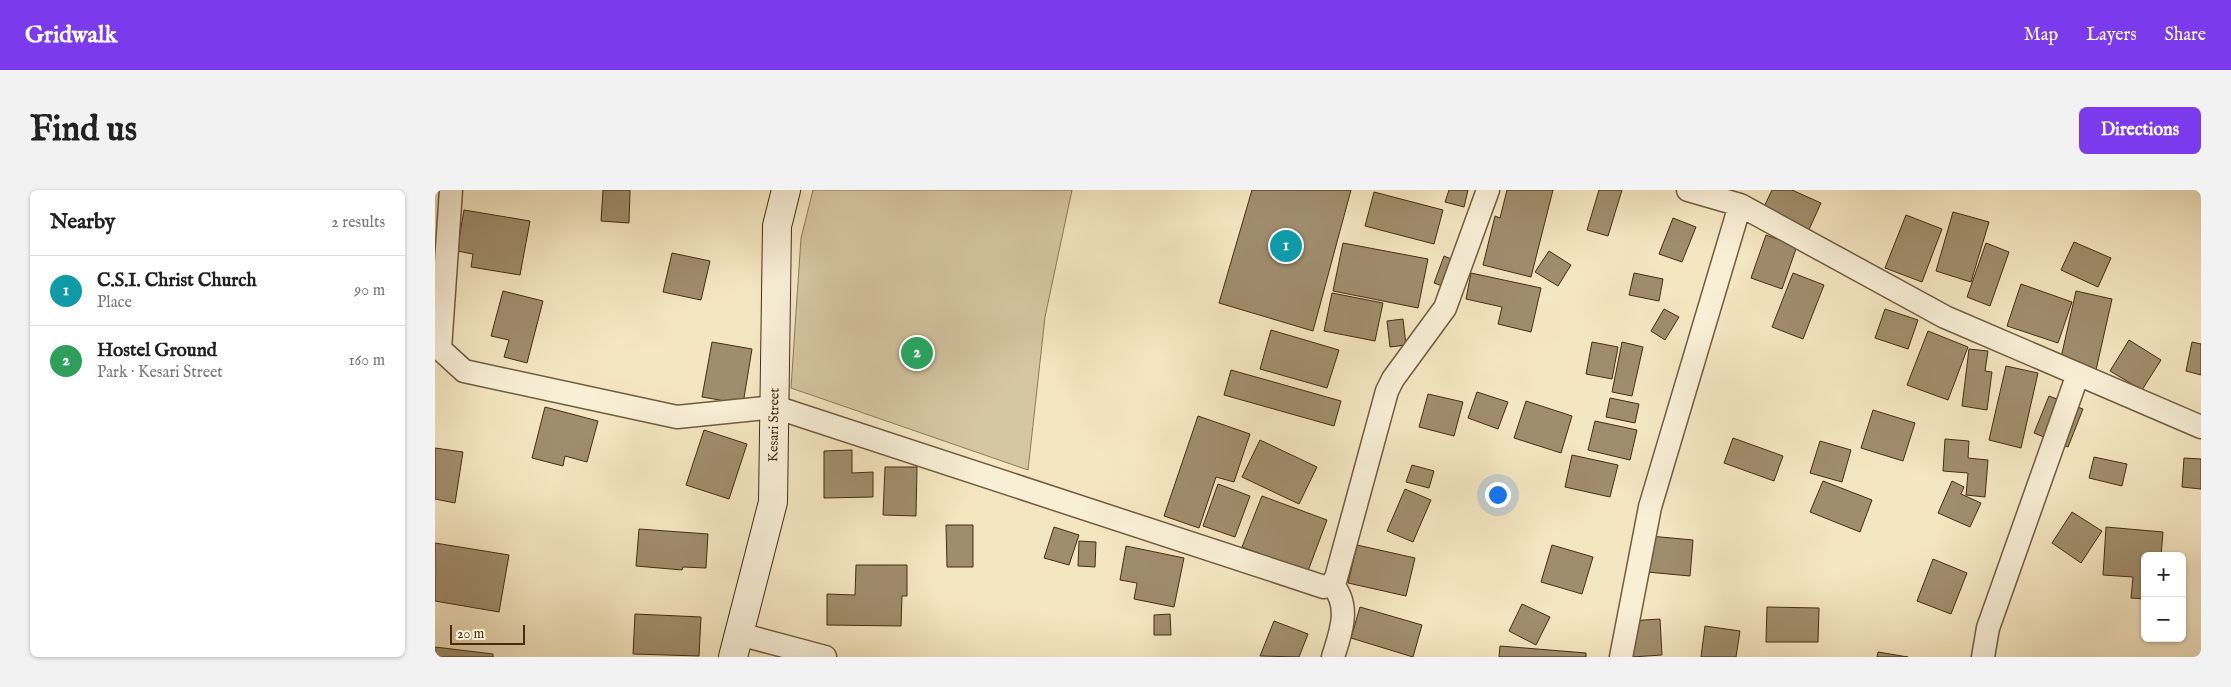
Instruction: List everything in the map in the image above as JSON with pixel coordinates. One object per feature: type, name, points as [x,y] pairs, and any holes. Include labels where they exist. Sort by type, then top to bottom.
[{"type":"street","points":[[451,190],[440,349],[464,370],[677,417],[775,407],[1327,587],[1333,584],[1336,578],[1387,391],[1393,379],[1445,308],[1488,190]]},
{"type":"street","name":"Kesari Street","points":[[736,646],[773,502],[777,226],[786,190]]},
{"type":"street","points":[[1689,190],[1740,205],[1945,317],[2201,427]]},
{"type":"street","points":[[1621,657],[1650,507],[1740,205]]},
{"type":"street","points":[[1983,657],[1988,628],[2078,374]]},
{"type":"street","points":[[1333,584],[1341,596],[1344,609],[1342,629],[1333,657]]},
{"type":"street","points":[[736,646],[825,657]]},
{"type":"shaded area","points":[[813,190],[1072,190],[1045,317],[1028,470],[791,388],[801,238]]},
{"type":"building","points":[[603,190],[630,190],[629,223],[601,221]]},
{"type":"building","points":[[1252,190],[1351,190],[1313,331],[1219,303]]},
{"type":"building","points":[[1449,190],[1468,190],[1464,207],[1445,202]]},
{"type":"building","points":[[1507,190],[1553,190],[1531,277],[1483,265],[1495,216],[1500,218]]},
{"type":"building","points":[[1599,190],[1622,190],[1608,236],[1587,230]]},
{"type":"building","points":[[1772,190],[1792,190],[1821,203],[1807,234],[1761,213]]},
{"type":"building","points":[[1374,192],[1443,210],[1434,244],[1365,226]]},
{"type":"building","points":[[464,210],[530,221],[520,275],[471,267],[473,254],[457,251]]},
{"type":"building","points":[[1953,212],[1989,222],[1971,282],[1936,271]]},
{"type":"building","points":[[1906,215],[1942,229],[1922,282],[1885,268]]},
{"type":"building","points":[[1673,218],[1696,227],[1682,262],[1659,254]]},
{"type":"building","points":[[1766,235],[1797,246],[1782,289],[1751,278]]},
{"type":"building","points":[[2074,242],[2111,258],[2098,287],[2061,270]]},
{"type":"building","points":[[1343,243],[1428,259],[1418,308],[1333,291]]},
{"type":"building","points":[[1986,243],[2009,252],[1990,306],[1967,297]]},
{"type":"building","points":[[1549,251],[1571,265],[1558,286],[1535,272]]},
{"type":"building","points":[[672,253],[710,261],[701,300],[663,292]]},
{"type":"building","points":[[1444,256],[1461,263],[1451,289],[1434,283]]},
{"type":"building","points":[[1471,273],[1541,288],[1531,332],[1498,324],[1502,307],[1466,299]]},
{"type":"building","points":[[1634,273],[1663,279],[1659,301],[1629,295]]},
{"type":"building","points":[[1793,273],[1824,285],[1803,339],[1772,327]]},
{"type":"building","points":[[2021,284],[2072,302],[2058,343],[2007,326]]},
{"type":"building","points":[[503,291],[543,301],[527,363],[504,357],[509,340],[491,336]]},
{"type":"building","points":[[2076,291],[2112,299],[2096,370],[2060,362]]},
{"type":"building","points":[[1332,293],[1383,303],[1375,341],[1324,331]]},
{"type":"building","points":[[1664,309],[1679,317],[1665,340],[1651,331]]},
{"type":"building","points":[[1885,309],[1918,320],[1908,349],[1875,338]]},
{"type":"building","points":[[1403,319],[1406,345],[1390,347],[1387,321]]},
{"type":"building","points":[[1271,330],[1339,350],[1327,388],[1260,369]]},
{"type":"building","points":[[1928,331],[1968,347],[1948,400],[1907,385]]},
{"type":"building","points":[[2129,340],[2161,360],[2142,390],[2110,371]]},
{"type":"building","points":[[712,342],[752,349],[743,404],[702,397]]},
{"type":"building","points":[[1592,342],[1618,347],[1612,379],[1586,374]]},
{"type":"building","points":[[1622,342],[1643,347],[1632,396],[1612,392]]},
{"type":"building","points":[[2192,342],[2201,344],[2201,375],[2186,371]]},
{"type":"building","points":[[1969,349],[1988,351],[1985,371],[1992,372],[1987,410],[1962,406]]},
{"type":"building","points":[[2006,366],[2038,373],[2021,448],[1989,440]]},
{"type":"building","points":[[1231,370],[1341,401],[1334,426],[1224,395]]},
{"type":"building","points":[[1477,392],[1508,402],[1498,429],[1468,418]]},
{"type":"building","points":[[1428,394],[1463,402],[1454,436],[1419,427]]},
{"type":"building","points":[[2049,396],[2083,409],[2068,447],[2034,433]]},
{"type":"building","points":[[1610,398],[1639,404],[1635,423],[1606,417]]},
{"type":"building","points":[[1526,401],[1572,416],[1561,453],[1514,438]]},
{"type":"building","points":[[545,407],[598,421],[587,462],[565,456],[563,466],[532,458]]},
{"type":"building","points":[[1873,410],[1915,423],[1903,461],[1861,448]]},
{"type":"building","points":[[1198,416],[1250,434],[1234,482],[1216,477],[1199,528],[1164,516]]},
{"type":"building","points":[[1595,421],[1637,430],[1630,460],[1588,450]]},
{"type":"building","points":[[704,430],[747,444],[729,499],[686,485]]},
{"type":"building","points":[[1733,438],[1783,456],[1774,481],[1724,463]]},
{"type":"building","points":[[1945,439],[1969,441],[1968,458],[1988,460],[1985,497],[1966,495],[1968,473],[1943,471]]},
{"type":"building","points":[[1260,440],[1317,467],[1299,504],[1242,477]]},
{"type":"building","points":[[1820,441],[1851,450],[1842,482],[1810,473]]},
{"type":"building","points":[[435,448],[463,452],[455,503],[435,499]]},
{"type":"building","points":[[852,450],[852,473],[873,472],[873,497],[824,498],[824,451]]},
{"type":"building","points":[[1572,455],[1618,465],[1610,497],[1565,487]]},
{"type":"building","points":[[2094,457],[2127,464],[2122,486],[2089,478]]},
{"type":"building","points":[[2184,458],[2201,459],[2201,489],[2182,487]]},
{"type":"building","points":[[1412,465],[1434,471],[1429,488],[1406,482]]},
{"type":"building","points":[[885,467],[917,467],[916,516],[883,515]]},
{"type":"building","points":[[1823,481],[1872,500],[1860,532],[1810,512]]},
{"type":"building","points":[[1952,481],[1964,487],[1961,494],[1981,503],[1970,527],[1938,513]]},
{"type":"building","points":[[1218,484],[1250,496],[1235,537],[1203,526]]},
{"type":"building","points":[[1405,489],[1431,500],[1413,542],[1387,531]]},
{"type":"building","points":[[1262,496],[1327,520],[1308,571],[1242,547]]},
{"type":"building","points":[[2072,512],[2102,531],[2081,563],[2052,543]]},
{"type":"building","points":[[946,525],[973,525],[973,567],[947,567]]},
{"type":"building","points":[[1054,527],[1079,535],[1069,565],[1044,558]]},
{"type":"building","points":[[2106,527],[2163,532],[2161,552],[2141,552],[2141,599],[2131,598],[2133,577],[2103,575]]},
{"type":"building","points":[[639,529],[708,534],[706,568],[683,567],[682,570],[636,566]]},
{"type":"building","points":[[1650,536],[1693,540],[1690,576],[1647,572]]},
{"type":"building","points":[[1079,541],[1096,542],[1095,567],[1078,566]]},
{"type":"building","points":[[435,543],[509,555],[499,612],[435,601]]},
{"type":"building","points":[[1357,545],[1415,558],[1406,596],[1348,583]]},
{"type":"building","points":[[1552,545],[1593,557],[1582,594],[1541,582]]},
{"type":"building","points":[[1126,546],[1184,558],[1174,607],[1134,599],[1137,583],[1120,580]]},
{"type":"building","points":[[1933,559],[1967,573],[1951,614],[1917,601]]},
{"type":"building","points":[[856,565],[907,565],[907,596],[902,596],[901,626],[827,625],[827,594],[855,595]]},
{"type":"building","points":[[1522,604],[1550,617],[1536,645],[1509,631]]},
{"type":"building","points":[[1360,607],[1422,625],[1413,657],[1351,638]]},
{"type":"building","points":[[1767,607],[1819,608],[1818,642],[1766,642]]},
{"type":"building","points":[[635,614],[701,617],[699,656],[633,654]]},
{"type":"building","points":[[1170,614],[1171,635],[1154,635],[1154,615]]},
{"type":"building","points":[[1660,619],[1662,655],[1632,657],[1629,621]]},
{"type":"building","points":[[1274,621],[1308,634],[1299,657],[1260,656]]},
{"type":"building","points":[[1705,626],[1740,631],[1736,657],[1701,657]]},
{"type":"building","points":[[1500,646],[1586,653],[1586,657],[1499,657]]},
{"type":"building","points":[[435,647],[493,654],[493,657],[435,657]]},
{"type":"building","points":[[1878,652],[1908,657],[1877,657]]},
{"type":"place","name":"C.S.I. Christ Church","points":[[1286,246]]},
{"type":"place","name":"Hostel Ground","points":[[917,353]]}]
